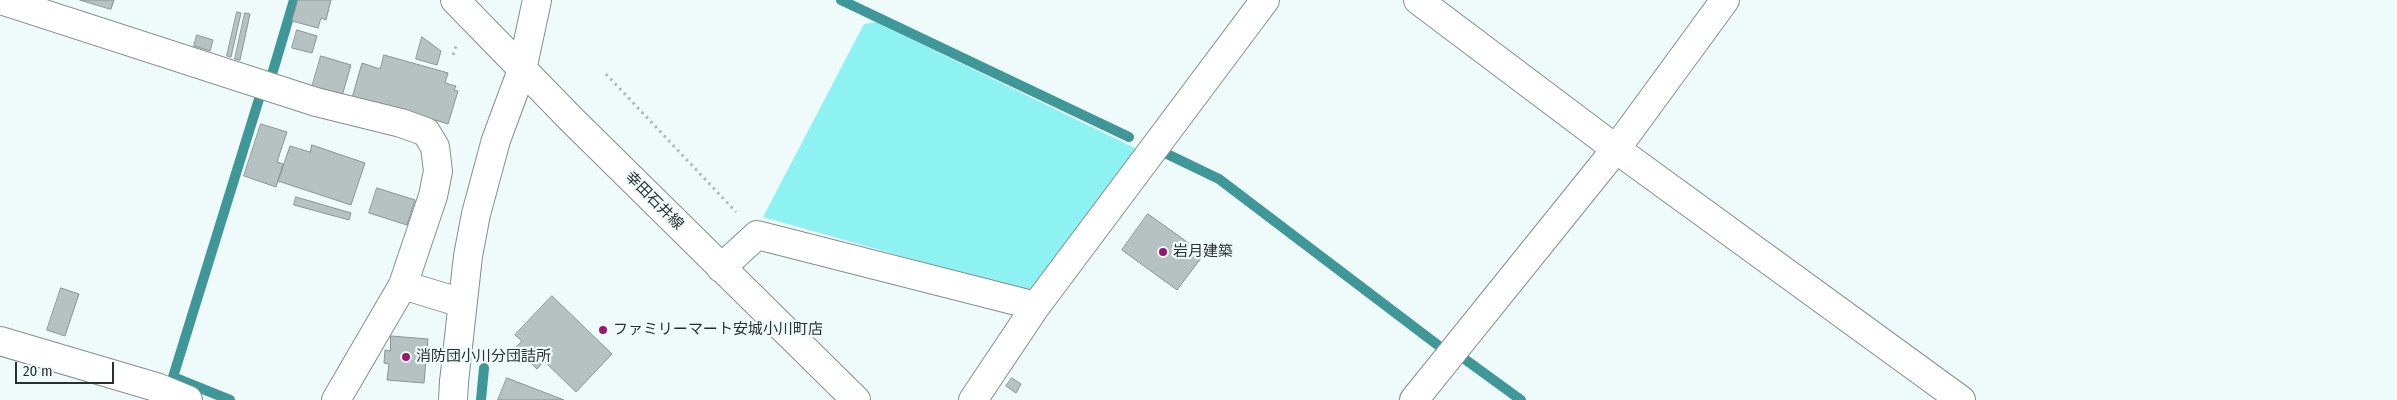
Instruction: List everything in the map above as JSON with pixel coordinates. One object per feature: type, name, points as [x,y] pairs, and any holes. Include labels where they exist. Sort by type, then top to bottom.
[{"type":"street","points":[[1,0],[316,102],[401,123],[426,132],[435,148],[438,171],[433,196],[403,285],[336,400]]},
{"type":"street","name":"幸田石井線","points":[[454,0],[522,70],[856,400]]},
{"type":"street","points":[[453,391],[462,303],[476,214],[496,140],[522,70],[537,0]]},
{"type":"street","points":[[973,400],[1036,306],[1265,0]]},
{"type":"street","points":[[1418,0],[1616,150],[1961,400]]},
{"type":"street","points":[[1414,400],[1616,150],[1725,0]]},
{"type":"street","points":[[721,268],[757,234],[1036,306]]},
{"type":"street","points":[[403,285],[462,303]]},
{"type":"street","points":[[0,341],[159,388],[188,400]]},
{"type":"path","points":[[606,74],[757,234]]},
{"type":"shaded area","points":[[876,22],[1137,149],[1032,293],[763,217],[864,24]]},
{"type":"building","points":[[80,0],[114,0],[111,9]]},
{"type":"building","points":[[298,0],[331,0],[326,20],[321,18],[318,28],[292,21]]},
{"type":"building","points":[[237,12],[241,13],[231,57],[227,56]]},
{"type":"building","points":[[245,13],[250,14],[240,60],[235,59]]},
{"type":"building","points":[[297,30],[317,36],[312,53],[292,48]]},
{"type":"building","points":[[197,35],[213,40],[210,51],[194,46]]},
{"type":"building","points":[[422,37],[441,51],[437,65],[416,59]]},
{"type":"building","points":[[384,55],[448,73],[445,83],[456,86],[454,90],[458,91],[448,124],[435,120],[433,124],[352,98],[362,63],[380,69]]},
{"type":"building","points":[[321,56],[351,65],[342,96],[312,87]]},
{"type":"building","points":[[261,124],[287,132],[277,162],[283,164],[276,187],[244,176]]},
{"type":"building","points":[[312,145],[365,163],[351,205],[278,181],[290,146],[310,152]]},
{"type":"building","points":[[377,188],[415,200],[407,225],[369,213]]},
{"type":"building","points":[[296,197],[351,213],[349,220],[294,205]]},
{"type":"building","name":"岩月建築","points":[[1148,214],[1204,254],[1177,290],[1122,250]]},
{"type":"building","points":[[61,288],[79,294],[65,336],[47,330]]},
{"type":"building","points":[[552,296],[612,354],[576,392],[544,361],[537,369],[515,348],[522,341],[515,335]]},
{"type":"building","name":"消防団小川分団詰所","points":[[391,336],[428,339],[424,383],[387,380],[389,364],[384,363],[385,350],[390,351]]},
{"type":"building","points":[[507,378],[564,400],[498,400]]},
{"type":"building","points":[[1012,378],[1021,384],[1016,393],[1006,386]]},
{"type":"waterway","points":[[273,71],[294,0]]},
{"type":"waterway","points":[[841,0],[1129,137]]},
{"type":"waterway","points":[[230,400],[173,377],[259,99]]},
{"type":"waterway","points":[[1165,153],[1219,179],[1439,346]]},
{"type":"waterway","points":[[1466,360],[1521,400]]},
{"type":"waterway","points":[[481,400],[484,368]]},
{"type":"place","name":"岩月建築","points":[[1163,252]]},
{"type":"place","name":"ファミリーマート安城小川町店","points":[[603,330]]},
{"type":"place","name":"消防団小川分団詰所","points":[[406,357]]}]
